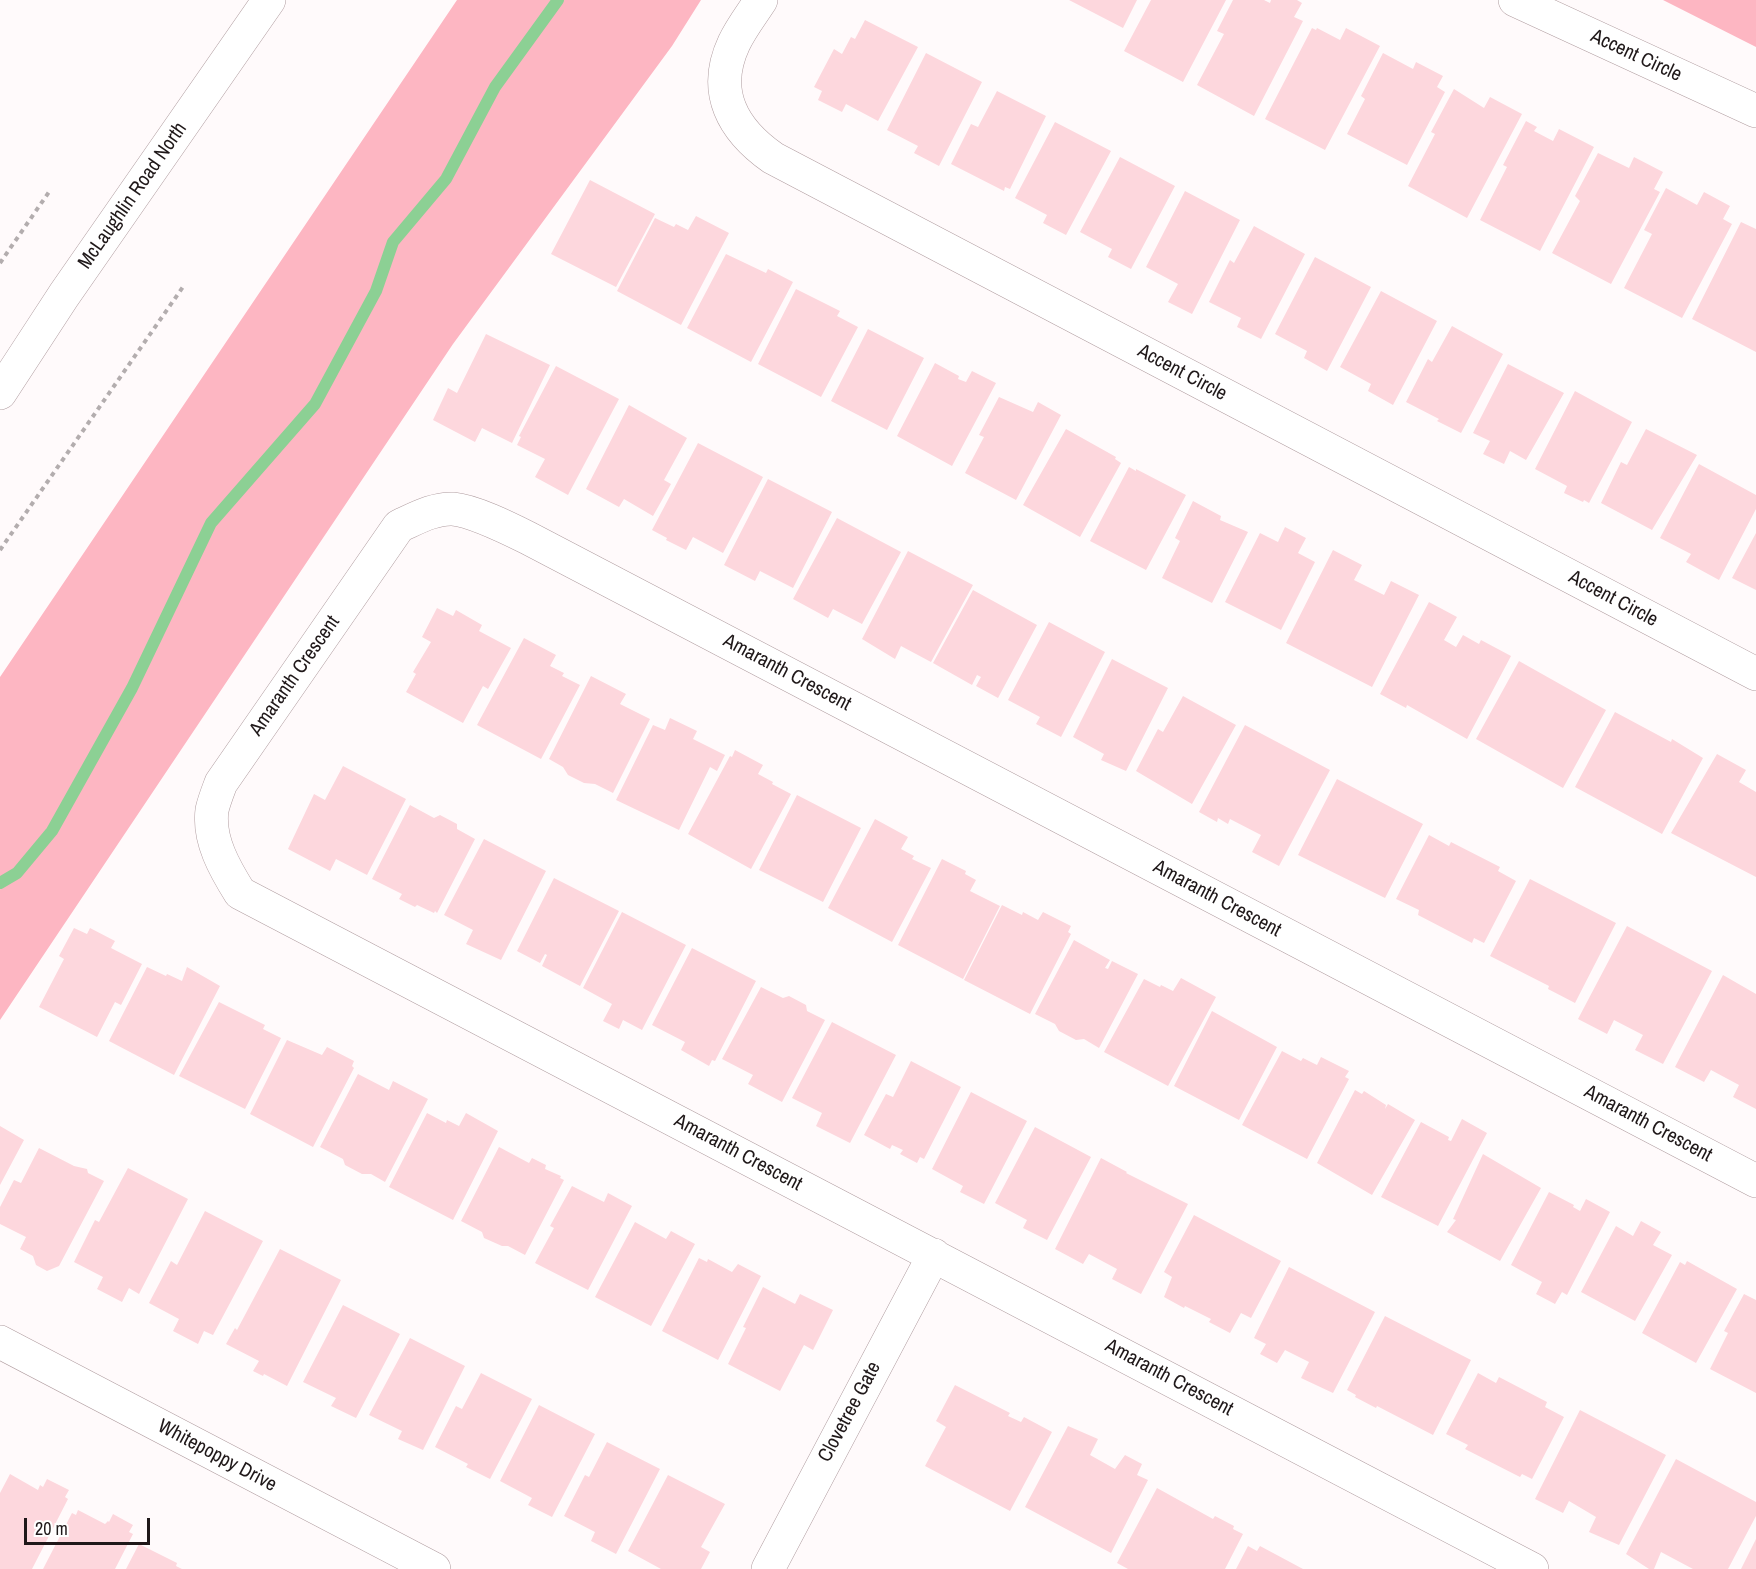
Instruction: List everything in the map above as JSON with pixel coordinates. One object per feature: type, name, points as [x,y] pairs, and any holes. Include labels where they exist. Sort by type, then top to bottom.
[{"type":"street","name":"McLaughlin Road North","points":[[0,393],[64,295],[269,0]]},
{"type":"street","name":"Accent Circle","points":[[761,0],[733,44],[725,70],[724,87],[728,107],[740,128],[754,145],[773,158],[1756,674]]},
{"type":"street","name":"Accent Circle","points":[[1515,0],[1756,111]]},
{"type":"street","name":"Amaranth Crescent","points":[[1532,1569],[240,893],[221,863],[213,832],[212,810],[221,783],[399,526],[428,513],[452,509],[491,520],[528,538],[1756,1181]]},
{"type":"street","name":"Clovetree Gate","points":[[768,1569],[934,1255]]},
{"type":"street","name":"Whitepoppy Drive","points":[[0,1342],[434,1569]]},
{"type":"path","points":[[0,263],[51,189]]},
{"type":"path","points":[[0,550],[185,284]]},
{"type":"shaded area","points":[[457,0],[701,0],[672,46],[453,344],[0,1020],[0,677]]},
{"type":"shaded area","points":[[1663,0],[1756,0],[1756,47]]},
{"type":"building","points":[[1069,0],[1137,0],[1123,28]]},
{"type":"building","points":[[1151,0],[1226,0],[1183,82],[1124,51]]},
{"type":"building","points":[[1233,0],[1264,0],[1270,3],[1271,0],[1297,0],[1302,3],[1294,17],[1303,21],[1254,116],[1197,85],[1224,34],[1217,31]]},
{"type":"building","points":[[865,20],[918,47],[878,121],[846,104],[842,112],[818,100],[822,91],[814,87],[834,49],[842,54],[851,37],[855,39]]},
{"type":"building","points":[[1312,28],[1316,30],[1317,28],[1340,40],[1346,28],[1380,46],[1325,150],[1265,119]]},
{"type":"building","points":[[926,53],[982,82],[939,166],[914,153],[918,146],[887,130]]},
{"type":"building","points":[[1383,53],[1413,69],[1416,62],[1443,76],[1437,87],[1445,92],[1407,165],[1347,134],[1365,99],[1361,96]]},
{"type":"building","points":[[1454,89],[1484,108],[1490,97],[1522,114],[1467,218],[1408,186],[1435,134],[1431,132]]},
{"type":"building","points":[[997,91],[1046,116],[1010,189],[1005,187],[1004,191],[951,164],[971,124],[978,127]]},
{"type":"building","points":[[1526,121],[1537,127],[1534,131],[1553,141],[1559,129],[1594,147],[1540,251],[1480,220],[1507,167],[1503,165]]},
{"type":"building","points":[[1055,122],[1111,151],[1066,235],[1043,223],[1047,215],[1015,198]]},
{"type":"building","points":[[1598,153],[1629,168],[1634,157],[1663,172],[1654,189],[1660,192],[1611,284],[1552,253],[1580,201],[1575,196]]},
{"type":"building","points":[[1120,157],[1175,186],[1131,269],[1108,257],[1112,249],[1080,232]]},
{"type":"building","points":[[590,180],[655,214],[616,287],[551,254]]},
{"type":"building","points":[[1666,188],[1697,205],[1704,192],[1730,206],[1723,219],[1732,224],[1682,318],[1624,288],[1652,234],[1644,230]]},
{"type":"building","points":[[1185,191],[1240,220],[1192,314],[1168,302],[1178,284],[1146,267]]},
{"type":"building","points":[[696,216],[729,233],[681,325],[617,291],[655,218],[674,227],[676,224],[688,230]]},
{"type":"building","points":[[1741,222],[1756,229],[1756,352],[1692,319]]},
{"type":"building","points":[[1254,226],[1305,254],[1261,339],[1237,327],[1241,318],[1209,302],[1230,260],[1234,263]]},
{"type":"building","points":[[726,254],[766,273],[768,269],[793,282],[751,362],[687,328]]},
{"type":"building","points":[[1315,257],[1371,287],[1327,371],[1304,358],[1307,351],[1275,334]]},
{"type":"building","points":[[796,289],[840,311],[837,316],[858,327],[821,397],[758,364]]},
{"type":"building","points":[[1381,291],[1437,321],[1393,405],[1368,391],[1371,384],[1340,367]]},
{"type":"building","points":[[1452,326],[1503,354],[1461,433],[1406,402],[1428,359],[1432,362]]},
{"type":"building","points":[[868,329],[924,358],[887,430],[831,401]]},
{"type":"building","points":[[486,334],[550,365],[512,443],[482,428],[475,442],[433,420],[448,388],[457,393]]},
{"type":"building","points":[[935,363],[966,382],[972,371],[996,383],[952,466],[897,436]]},
{"type":"building","points":[[1508,364],[1564,393],[1526,460],[1510,451],[1504,464],[1483,454],[1490,441],[1473,433]]},
{"type":"building","points":[[556,366],[619,399],[568,495],[535,477],[545,459],[517,445],[521,437],[519,436]]},
{"type":"building","points":[[1575,391],[1632,422],[1589,503],[1564,493],[1567,486],[1535,469]]},
{"type":"building","points":[[999,397],[1033,412],[1038,402],[1061,415],[1016,500],[965,473],[984,437],[979,435]]},
{"type":"building","points":[[629,405],[687,438],[664,480],[671,484],[653,516],[624,499],[619,507],[586,489]]},
{"type":"building","points":[[1066,429],[1116,457],[1115,459],[1121,463],[1080,537],[1023,505]]},
{"type":"building","points":[[1646,429],[1697,455],[1652,530],[1601,503],[1621,462],[1627,465]]},
{"type":"building","points":[[698,443],[763,477],[723,553],[693,537],[686,550],[652,530]]},
{"type":"building","points":[[1699,464],[1756,495],[1756,509],[1719,580],[1686,562],[1691,554],[1660,538]]},
{"type":"building","points":[[1129,467],[1186,495],[1146,570],[1090,541]]},
{"type":"building","points":[[768,479],[832,512],[793,588],[760,571],[755,581],[724,565]]},
{"type":"building","points":[[1193,501],[1221,516],[1220,520],[1248,532],[1212,603],[1162,578],[1180,541],[1175,538]]},
{"type":"building","points":[[837,518],[901,552],[862,624],[833,609],[828,618],[793,599]]},
{"type":"building","points":[[1285,527],[1306,538],[1298,553],[1315,562],[1281,630],[1225,602],[1260,533],[1278,542]]},
{"type":"building","points":[[1756,533],[1756,590],[1732,578]]},
{"type":"building","points":[[1333,550],[1362,565],[1354,580],[1384,595],[1391,581],[1419,595],[1372,687],[1286,643]]},
{"type":"building","points":[[908,551],[973,585],[931,662],[901,646],[895,659],[862,639]]},
{"type":"building","points":[[973,590],[1037,625],[998,698],[976,686],[981,677],[977,675],[972,685],[933,663]]},
{"type":"building","points":[[1429,602],[1457,617],[1444,640],[1456,647],[1463,635],[1479,644],[1481,640],[1511,656],[1467,739],[1407,705],[1406,708],[1380,694]]},
{"type":"building","points":[[437,608],[453,616],[456,610],[482,625],[479,631],[511,648],[488,689],[483,686],[463,723],[406,692],[416,674],[413,672],[431,642],[422,637]]},
{"type":"building","points":[[1049,622],[1105,652],[1061,737],[1036,724],[1040,717],[1008,700]]},
{"type":"building","points":[[524,638],[556,655],[550,666],[564,673],[562,676],[580,685],[541,759],[477,725]]},
{"type":"building","points":[[1112,659],[1168,688],[1126,771],[1101,760],[1104,754],[1073,737]]},
{"type":"building","points":[[1519,661],[1606,710],[1563,788],[1476,739]]},
{"type":"building","points":[[591,676],[626,694],[620,704],[650,719],[613,793],[568,775],[563,767],[549,759]]},
{"type":"building","points":[[1183,696],[1236,725],[1192,804],[1136,771],[1158,729],[1163,732]]},
{"type":"building","points":[[1615,712],[1671,742],[1672,739],[1703,758],[1662,834],[1575,787]]},
{"type":"building","points":[[670,718],[697,731],[693,739],[725,755],[717,771],[710,767],[679,830],[616,800],[653,725],[665,730]]},
{"type":"building","points":[[1245,725],[1330,770],[1279,866],[1252,852],[1261,835],[1230,819],[1228,824],[1218,818],[1217,822],[1199,812]]},
{"type":"building","points":[[735,750],[763,765],[758,774],[791,794],[751,869],[688,834]]},
{"type":"building","points":[[1717,754],[1746,770],[1739,782],[1756,792],[1756,877],[1671,833]]},
{"type":"building","points":[[343,766],[406,799],[367,875],[336,859],[330,871],[288,849],[314,794],[325,800]]},
{"type":"building","points":[[1337,779],[1423,824],[1385,898],[1298,855]]},
{"type":"building","points":[[797,795],[861,828],[823,902],[759,870]]},
{"type":"building","points":[[410,805],[434,818],[440,815],[457,824],[457,829],[475,839],[437,913],[417,905],[415,907],[399,899],[402,894],[372,879]]},
{"type":"building","points":[[875,819],[908,837],[901,849],[914,856],[912,859],[931,868],[892,942],[828,908]]},
{"type":"building","points":[[1429,835],[1449,846],[1451,842],[1500,867],[1498,871],[1516,881],[1484,943],[1474,938],[1472,943],[1418,915],[1419,910],[1396,899]]},
{"type":"building","points":[[484,839],[546,871],[501,960],[466,944],[473,930],[444,915]]},
{"type":"building","points":[[942,859],[966,871],[965,874],[976,880],[970,891],[1000,906],[963,979],[898,945]]},
{"type":"building","points":[[554,878],[619,911],[580,986],[542,966],[547,955],[545,954],[540,963],[517,951]]},
{"type":"building","points":[[1530,879],[1616,923],[1575,1003],[1548,989],[1549,986],[1490,956]]},
{"type":"building","points":[[1002,905],[1038,920],[1043,912],[1071,926],[1068,932],[1071,934],[1030,1014],[964,980]]},
{"type":"building","points":[[622,912],[686,945],[642,1030],[623,1020],[619,1029],[603,1021],[612,1004],[583,988]]},
{"type":"building","points":[[1627,926],[1712,971],[1663,1064],[1635,1050],[1643,1035],[1614,1020],[1607,1034],[1578,1019]]},
{"type":"building","points":[[74,928],[87,934],[90,928],[115,941],[111,948],[142,964],[121,1005],[115,1002],[97,1037],[39,1007],[64,959],[59,956]]},
{"type":"building","points":[[1074,940],[1110,960],[1105,968],[1108,969],[1112,961],[1138,974],[1099,1048],[1084,1039],[1076,1040],[1059,1031],[1055,1024],[1035,1014]]},
{"type":"building","points":[[692,948],[756,981],[715,1061],[712,1060],[709,1066],[681,1050],[685,1042],[652,1025]]},
{"type":"building","points":[[147,967],[182,981],[187,967],[220,986],[174,1075],[109,1041]]},
{"type":"building","points":[[1723,975],[1756,994],[1756,1109],[1733,1097],[1739,1085],[1711,1070],[1704,1082],[1675,1067]]},
{"type":"building","points":[[1181,978],[1216,997],[1168,1086],[1104,1052],[1144,979],[1173,991]]},
{"type":"building","points":[[761,987],[783,998],[789,996],[806,1005],[807,1011],[825,1020],[782,1102],[748,1084],[753,1075],[722,1059]]},
{"type":"building","points":[[219,1002],[265,1025],[263,1029],[281,1038],[245,1109],[179,1076]]},
{"type":"building","points":[[1212,1011],[1277,1047],[1239,1120],[1174,1086]]},
{"type":"building","points":[[832,1022],[896,1055],[850,1143],[816,1126],[822,1113],[792,1098]]},
{"type":"building","points":[[287,1040],[322,1055],[327,1047],[354,1061],[352,1066],[354,1068],[313,1147],[250,1114]]},
{"type":"building","points":[[1282,1051],[1301,1061],[1303,1058],[1317,1065],[1321,1057],[1349,1071],[1345,1077],[1349,1079],[1307,1159],[1242,1125]]},
{"type":"building","points":[[911,1061],[961,1087],[924,1159],[920,1157],[917,1163],[900,1154],[903,1150],[892,1145],[890,1149],[864,1135],[886,1094],[893,1097]]},
{"type":"building","points":[[358,1074],[389,1090],[393,1081],[428,1099],[385,1182],[371,1174],[362,1174],[345,1165],[343,1159],[320,1147]]},
{"type":"building","points":[[1355,1090],[1362,1094],[1364,1091],[1386,1105],[1385,1109],[1388,1104],[1415,1120],[1372,1195],[1317,1163]]},
{"type":"building","points":[[971,1092],[1027,1121],[984,1204],[960,1192],[963,1186],[932,1169]]},
{"type":"building","points":[[427,1113],[446,1123],[447,1120],[459,1126],[466,1113],[498,1131],[453,1220],[389,1187]]},
{"type":"building","points":[[1462,1119],[1487,1133],[1438,1226],[1381,1197],[1421,1122],[1449,1137],[1448,1140],[1451,1141]]},
{"type":"building","points":[[0,1126],[24,1140],[0,1185]]},
{"type":"building","points":[[1035,1127],[1091,1157],[1047,1240],[1023,1228],[1027,1220],[995,1203]]},
{"type":"building","points":[[499,1147],[529,1163],[532,1158],[546,1165],[545,1169],[561,1176],[560,1178],[564,1180],[525,1255],[508,1246],[502,1246],[484,1238],[482,1232],[461,1221]]},
{"type":"building","points":[[39,1148],[74,1166],[87,1169],[88,1173],[104,1181],[59,1266],[47,1271],[36,1265],[33,1256],[20,1249],[26,1237],[0,1224],[0,1207],[14,1180],[21,1183]]},
{"type":"building","points":[[1483,1154],[1541,1188],[1500,1261],[1447,1232],[1456,1220],[1453,1219]]},
{"type":"building","points":[[1101,1158],[1188,1204],[1141,1294],[1112,1279],[1117,1269],[1089,1254],[1083,1264],[1055,1249]]},
{"type":"building","points":[[128,1168],[188,1199],[139,1294],[129,1288],[122,1302],[97,1289],[103,1277],[74,1262],[95,1220],[99,1222]]},
{"type":"building","points":[[572,1186],[604,1202],[608,1193],[632,1206],[588,1290],[535,1263],[554,1228],[550,1226]]},
{"type":"building","points":[[1549,1192],[1574,1205],[1573,1207],[1580,1211],[1586,1199],[1610,1212],[1567,1295],[1562,1292],[1555,1304],[1536,1294],[1542,1282],[1511,1265]]},
{"type":"building","points":[[205,1211],[263,1241],[213,1335],[204,1331],[198,1344],[173,1331],[179,1319],[149,1303],[171,1261],[177,1265]]},
{"type":"building","points":[[1194,1215],[1281,1261],[1251,1318],[1241,1313],[1230,1333],[1209,1322],[1211,1319],[1164,1297],[1172,1277],[1164,1272]]},
{"type":"building","points":[[1641,1221],[1661,1232],[1653,1245],[1672,1255],[1635,1321],[1581,1292],[1616,1226],[1633,1236]]},
{"type":"building","points":[[635,1222],[666,1239],[671,1231],[695,1244],[651,1326],[595,1297]]},
{"type":"building","points":[[280,1249],[341,1280],[287,1386],[253,1371],[259,1361],[226,1344],[235,1328],[237,1330]]},
{"type":"building","points":[[699,1258],[707,1262],[708,1259],[732,1272],[738,1264],[761,1276],[718,1360],[662,1331]]},
{"type":"building","points":[[1687,1261],[1737,1289],[1696,1363],[1642,1333],[1680,1262],[1685,1265]]},
{"type":"building","points":[[1289,1267],[1375,1312],[1333,1393],[1301,1378],[1309,1362],[1285,1350],[1277,1363],[1260,1354],[1266,1344],[1254,1338]]},
{"type":"building","points":[[763,1287],[795,1304],[800,1294],[833,1310],[813,1350],[804,1345],[780,1391],[728,1364]]},
{"type":"building","points":[[1744,1294],[1756,1300],[1756,1393],[1710,1369],[1728,1333],[1724,1331]]},
{"type":"building","points":[[343,1305],[400,1334],[356,1418],[331,1406],[336,1398],[303,1382]]},
{"type":"building","points":[[1385,1316],[1471,1360],[1433,1435],[1377,1406],[1376,1408],[1347,1390]]},
{"type":"building","points":[[410,1338],[465,1366],[423,1450],[398,1439],[402,1431],[369,1415]]},
{"type":"building","points":[[481,1373],[532,1399],[490,1479],[466,1467],[468,1464],[435,1447],[456,1406],[462,1409]]},
{"type":"building","points":[[1478,1373],[1496,1383],[1499,1377],[1547,1402],[1545,1407],[1564,1417],[1532,1479],[1522,1474],[1520,1477],[1465,1449],[1468,1445],[1446,1434]]},
{"type":"building","points":[[955,1385],[1010,1413],[1008,1416],[1021,1422],[1024,1417],[1052,1432],[1010,1511],[925,1466],[946,1427],[936,1421]]},
{"type":"building","points":[[539,1405],[595,1434],[552,1517],[528,1505],[532,1498],[500,1481]]},
{"type":"building","points":[[1580,1410],[1666,1455],[1619,1545],[1589,1532],[1596,1517],[1569,1501],[1563,1513],[1535,1499]]},
{"type":"building","points":[[1068,1426],[1098,1439],[1090,1455],[1115,1469],[1125,1455],[1142,1464],[1137,1475],[1148,1480],[1111,1553],[1025,1507]]},
{"type":"building","points":[[607,1442],[660,1469],[616,1554],[591,1541],[595,1532],[564,1516],[585,1475],[589,1477]]},
{"type":"building","points":[[1676,1459],[1756,1502],[1756,1516],[1728,1569],[1693,1569],[1661,1552],[1654,1569],[1649,1569],[1626,1554]]},
{"type":"building","points":[[10,1474],[38,1490],[40,1485],[43,1487],[47,1479],[69,1490],[65,1497],[68,1499],[32,1569],[0,1569],[0,1493]]},
{"type":"building","points":[[668,1475],[725,1504],[701,1547],[710,1552],[701,1569],[661,1569],[628,1551]]},
{"type":"building","points":[[1157,1488],[1213,1519],[1215,1516],[1234,1526],[1233,1529],[1243,1534],[1225,1569],[1128,1569],[1117,1563]]},
{"type":"building","points":[[78,1510],[105,1524],[109,1522],[113,1514],[133,1525],[129,1532],[133,1534],[115,1569],[43,1569],[72,1513],[76,1515]]},
{"type":"building","points":[[1756,1539],[1756,1569],[1741,1569]]},
{"type":"building","points":[[139,1544],[177,1563],[176,1566],[182,1569],[126,1569]]},
{"type":"building","points":[[1248,1546],[1257,1551],[1260,1546],[1303,1569],[1236,1569]]},
{"type":"waterway","points":[[0,883],[17,873],[52,831],[132,688],[211,523],[315,404],[376,291],[393,242],[446,179],[495,87],[558,0]]}]
